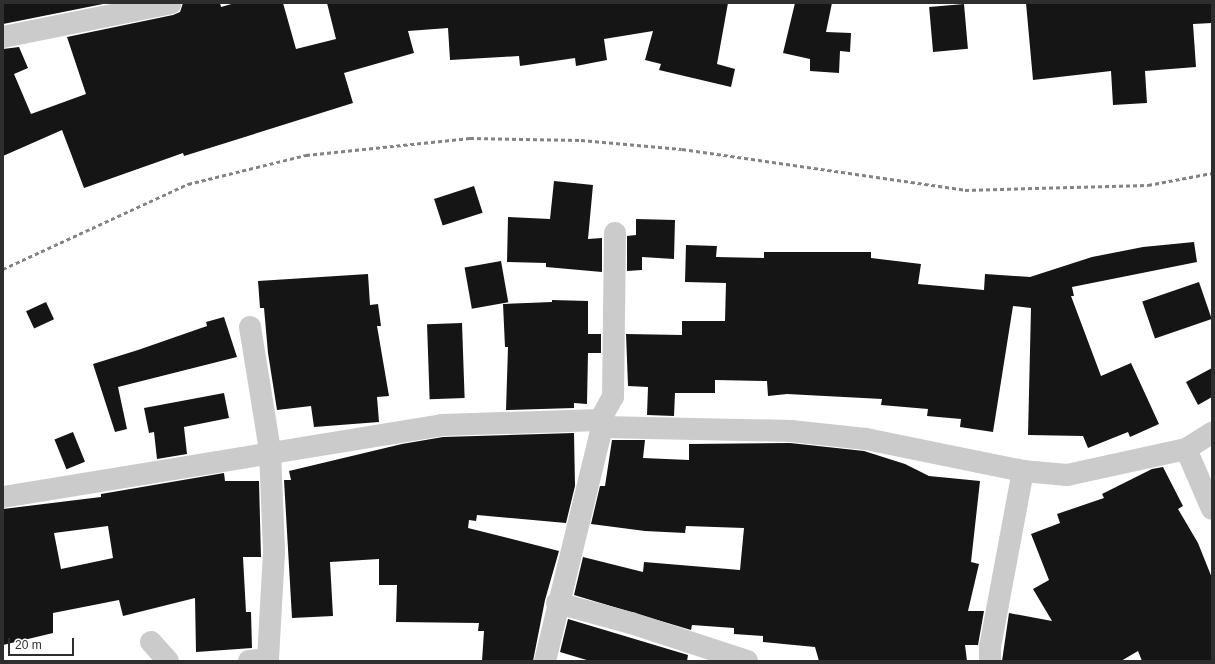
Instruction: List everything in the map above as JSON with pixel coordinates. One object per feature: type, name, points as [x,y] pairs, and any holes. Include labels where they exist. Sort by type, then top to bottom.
[{"type":"street","points":[[3,38],[171,3]]},
{"type":"street","points":[[545,661],[557,603],[601,423],[613,397],[615,380],[614,233]]},
{"type":"street","points":[[250,327],[270,451],[274,552],[262,660]]},
{"type":"street","points":[[3,497],[270,451],[442,425],[601,423],[791,431],[866,439],[1023,471],[1067,475],[1186,449],[1212,433]]},
{"type":"street","points":[[1186,449],[1212,509]]},
{"type":"street","points":[[990,661],[990,647],[1023,471]]},
{"type":"street","points":[[557,603],[631,623],[747,661]]},
{"type":"street","points":[[151,642],[168,661]]},
{"type":"building","points":[[3,3],[108,3],[3,24]]},
{"type":"building","points":[[183,3],[220,3],[221,7],[235,3],[283,3],[296,49],[336,39],[327,3],[728,3],[717,64],[735,69],[731,87],[659,70],[661,64],[645,60],[653,31],[604,39],[607,60],[576,66],[575,58],[520,66],[519,56],[450,60],[448,28],[408,31],[414,53],[344,73],[353,103],[184,156],[183,153],[84,188],[62,130],[3,156],[3,49],[19,47],[28,68],[14,74],[31,114],[86,94],[67,37],[173,15],[180,12]]},
{"type":"building","points":[[795,3],[832,3],[826,32],[851,33],[850,52],[840,51],[839,73],[810,71],[810,59],[783,53]]},
{"type":"building","points":[[1026,3],[1212,3],[1212,23],[1193,24],[1196,67],[1145,71],[1147,103],[1113,105],[1111,71],[1033,80]]},
{"type":"building","points":[[964,4],[968,49],[933,52],[929,7]]},
{"type":"building","points":[[554,181],[593,185],[588,239],[602,238],[602,272],[546,267],[546,263],[507,262],[508,217],[550,219]]},
{"type":"building","points":[[474,186],[483,213],[443,226],[434,199]]},
{"type":"building","points":[[636,219],[675,220],[674,259],[642,257],[642,270],[627,271],[627,236],[636,235]]},
{"type":"building","points":[[1194,242],[1197,262],[1072,287],[1074,296],[1071,296],[1101,376],[1131,363],[1159,424],[1130,437],[1128,432],[1088,448],[1083,436],[1028,435],[1031,308],[1013,306],[993,432],[960,427],[961,419],[927,416],[928,409],[881,405],[882,399],[787,394],[768,396],[767,381],[715,380],[715,393],[675,393],[674,416],[647,415],[648,387],[628,386],[626,334],[682,335],[682,321],[725,321],[726,283],[685,282],[686,245],[717,246],[716,257],[764,258],[764,252],[871,252],[871,258],[921,264],[918,284],[984,290],[985,274],[1030,277],[1092,257],[1143,247]]},
{"type":"building","points":[[501,261],[508,302],[472,309],[465,267]]},
{"type":"building","points":[[368,274],[370,305],[378,304],[381,326],[377,326],[389,396],[377,397],[379,422],[314,427],[311,406],[277,410],[268,353],[264,308],[260,308],[258,281]]},
{"type":"building","points":[[1199,282],[1212,319],[1155,338],[1142,302]]},
{"type":"building","points":[[552,300],[588,301],[588,334],[601,334],[601,353],[588,353],[587,404],[574,403],[574,408],[506,410],[508,347],[505,347],[503,304],[552,302]]},
{"type":"building","points":[[46,302],[54,319],[34,329],[26,311]]},
{"type":"building","points":[[224,317],[237,357],[118,387],[127,429],[115,432],[93,364],[207,326],[206,322]]},
{"type":"building","points":[[462,323],[465,398],[430,399],[427,324]]},
{"type":"building","points":[[1212,368],[1212,397],[1198,405],[1186,382]]},
{"type":"building","points":[[224,393],[229,418],[184,427],[187,454],[157,459],[154,432],[149,433],[144,408]]},
{"type":"building","points":[[73,432],[85,462],[66,469],[54,439]]},
{"type":"building","points":[[574,433],[575,486],[566,523],[477,515],[476,521],[469,520],[468,528],[559,551],[545,600],[533,661],[482,661],[484,631],[478,631],[479,623],[396,622],[397,585],[379,585],[379,559],[330,562],[333,616],[292,618],[284,480],[291,480],[289,471],[402,444],[443,437]]},
{"type":"building","points":[[612,440],[645,440],[643,458],[689,460],[689,444],[790,443],[864,451],[905,464],[929,476],[980,481],[971,562],[979,564],[968,611],[984,611],[978,645],[965,645],[967,661],[819,661],[815,647],[763,642],[763,636],[734,634],[734,628],[692,625],[691,630],[574,595],[583,557],[643,572],[644,562],[740,570],[744,528],[686,526],[685,533],[645,531],[591,524],[600,486],[605,486]]},
{"type":"building","points":[[1163,467],[1183,506],[1178,509],[1198,543],[1212,578],[1212,661],[1142,661],[1138,651],[1121,661],[1002,661],[1009,613],[1052,621],[1033,589],[1049,580],[1031,534],[1060,523],[1057,514],[1104,498],[1102,494],[1152,469]]},
{"type":"building","points":[[224,473],[225,481],[259,481],[261,557],[243,557],[246,612],[251,612],[252,648],[196,652],[195,598],[123,616],[119,600],[53,613],[53,633],[3,645],[3,509],[101,497],[101,494]],"holes":[[[108,526],[113,558],[61,569],[54,533]]]},
{"type":"building","points":[[568,619],[688,655],[687,661],[590,661],[560,652]]},
{"type":"railway","points":[[3,269],[188,184],[306,155],[470,138],[581,140],[682,149],[965,190],[1148,185],[1212,173]]}]
